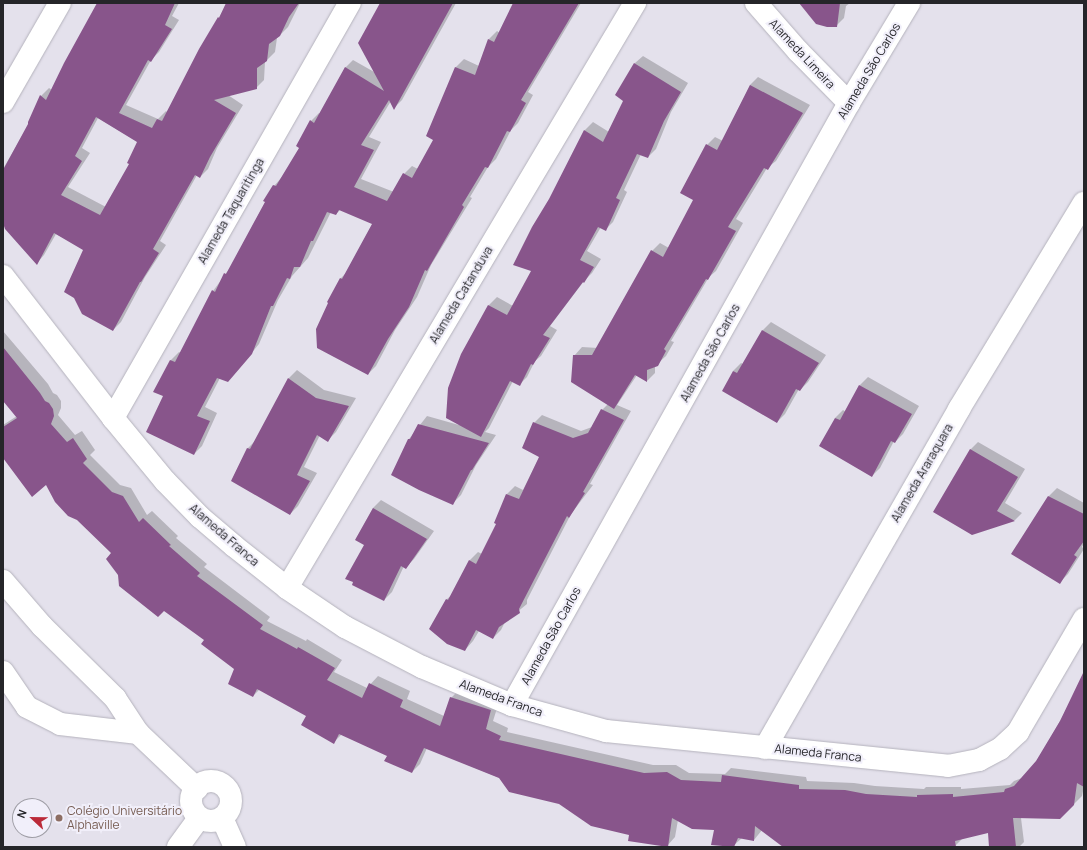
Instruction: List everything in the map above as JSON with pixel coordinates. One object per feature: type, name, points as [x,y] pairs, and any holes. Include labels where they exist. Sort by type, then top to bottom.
[{"type":"street","points":[[3,102],[60,3]]},
{"type":"street","name":"Alameda Taquaritinga","points":[[113,418],[350,3]]},
{"type":"street","name":"Alameda Catanduva","points":[[287,588],[635,3]]},
{"type":"street","name":"Alameda Limeira","points":[[756,3],[798,51],[849,103]]},
{"type":"street","name":"Alameda São Carlos","points":[[512,704],[849,103],[909,3]]},
{"type":"street","name":"Alameda Araraquara","points":[[764,748],[959,409],[1084,203]]},
{"type":"street","name":"Alameda Franca","points":[[3,276],[113,418],[165,481],[200,517],[234,546],[287,588],[345,628],[422,667],[512,704],[606,731],[948,766],[979,760],[1000,749],[1018,732],[1084,619]]},
{"type":"street","points":[[3,581],[42,626],[115,698],[138,733],[196,789]]},
{"type":"street","points":[[3,672],[27,707],[60,724],[138,733]]},
{"type":"street","points":[[208,781],[217,782],[225,786],[231,796],[230,809],[222,818],[211,822],[199,818],[193,810],[191,801],[193,792],[196,789],[208,781]]},
{"type":"street","points":[[178,847],[199,818]]},
{"type":"street","points":[[222,818],[235,847]]},
{"type":"building","points":[[97,3],[175,3],[165,25],[172,29],[151,62],[148,60],[119,113],[152,128],[157,119],[162,121],[199,49],[218,17],[219,18],[226,3],[299,3],[289,17],[280,36],[269,44],[267,61],[257,68],[257,89],[214,100],[236,113],[210,157],[200,178],[195,175],[153,249],[159,253],[140,282],[113,331],[82,314],[74,298],[64,292],[83,250],[54,233],[37,265],[5,229],[3,223],[3,170],[28,124],[40,95],[46,100],[64,63]],"holes":[[[96,117],[137,142],[127,163],[129,164],[100,215],[61,195],[82,161],[75,156]]]},
{"type":"building","points":[[380,3],[453,3],[394,110],[389,100],[361,145],[374,150],[354,187],[387,201],[403,173],[412,178],[433,140],[426,136],[455,67],[475,75],[488,39],[494,42],[513,3],[579,3],[521,100],[526,103],[510,132],[507,131],[488,168],[485,167],[462,205],[464,207],[427,271],[425,270],[409,307],[388,339],[368,375],[317,348],[316,329],[328,303],[327,302],[340,278],[342,279],[372,224],[339,210],[336,215],[327,212],[313,241],[311,241],[300,267],[294,267],[290,279],[287,278],[273,306],[271,306],[252,354],[228,382],[217,378],[197,416],[210,421],[194,455],[146,432],[163,396],[153,392],[170,360],[175,362],[212,290],[215,292],[224,273],[226,274],[265,202],[263,201],[273,185],[276,186],[299,148],[296,146],[310,120],[314,123],[345,67],[384,91],[358,43]]},
{"type":"building","points":[[799,3],[840,3],[837,27],[827,27],[816,24]]},
{"type":"building","points":[[634,63],[681,92],[664,121],[648,158],[637,154],[616,198],[620,200],[606,231],[598,227],[580,260],[594,267],[584,283],[583,282],[543,335],[550,338],[533,365],[531,364],[520,386],[510,381],[481,437],[446,418],[448,388],[461,354],[488,305],[507,315],[531,271],[513,265],[532,227],[549,199],[584,130],[603,142],[623,101],[615,95]]},
{"type":"building","points":[[750,85],[803,113],[768,170],[764,168],[728,227],[736,231],[708,280],[706,279],[664,349],[666,351],[658,366],[647,370],[647,382],[635,375],[614,409],[571,382],[573,355],[592,355],[651,250],[663,257],[693,200],[680,193],[706,144],[717,150]]},
{"type":"building","points":[[762,330],[819,363],[800,391],[796,389],[777,423],[722,391],[733,371],[737,373]]},
{"type":"building","points":[[3,347],[45,401],[49,403],[53,409],[54,416],[51,424],[67,442],[73,438],[87,459],[83,463],[112,492],[123,496],[139,522],[143,518],[171,545],[169,546],[200,573],[197,576],[263,625],[260,629],[297,649],[298,647],[335,668],[327,680],[362,698],[369,683],[403,700],[400,707],[440,726],[450,697],[491,710],[486,729],[501,736],[499,740],[644,773],[667,772],[681,780],[721,782],[722,775],[799,785],[799,789],[845,790],[866,794],[917,797],[917,795],[953,794],[953,797],[1004,792],[1005,789],[1014,786],[1036,761],[1060,721],[1084,671],[1084,787],[1077,783],[1074,805],[1060,819],[1013,818],[1016,847],[989,847],[988,833],[955,841],[956,847],[783,847],[755,826],[754,841],[738,838],[734,847],[711,845],[714,830],[692,829],[672,818],[668,847],[628,841],[629,835],[591,826],[559,804],[509,792],[499,778],[424,748],[412,773],[384,761],[387,756],[339,734],[334,744],[301,725],[306,716],[257,689],[253,697],[228,684],[234,669],[201,644],[204,640],[164,611],[158,617],[119,586],[118,575],[106,559],[111,553],[77,520],[68,516],[55,502],[46,485],[32,497],[3,458],[3,427],[17,418],[3,401]]},
{"type":"building","points":[[288,378],[316,398],[349,406],[328,442],[317,435],[297,475],[310,481],[290,515],[231,481],[247,448],[250,449]]},
{"type":"building","points":[[859,385],[912,414],[895,443],[891,441],[872,477],[819,446],[835,418],[840,420]]},
{"type":"building","points":[[601,409],[624,420],[583,492],[585,493],[569,518],[567,516],[519,609],[520,613],[499,627],[493,639],[476,630],[465,651],[447,644],[429,629],[446,599],[448,600],[469,560],[476,564],[496,524],[494,523],[506,494],[519,499],[539,457],[522,448],[533,422],[573,438],[588,433]]},
{"type":"building","points":[[418,424],[489,443],[471,470],[453,505],[419,490],[391,475],[408,439],[410,439]]},
{"type":"building","points":[[970,449],[1018,477],[997,511],[1015,521],[972,535],[933,512]]},
{"type":"building","points":[[1048,496],[1084,514],[1084,541],[1074,555],[1077,557],[1060,584],[1011,554]]},
{"type":"building","points":[[373,508],[427,539],[406,569],[401,566],[384,601],[352,585],[353,582],[345,579],[364,545],[355,540]]},
{"type":"place","name":"Colégio Universitário Alphaville","points":[[59,818]]}]
